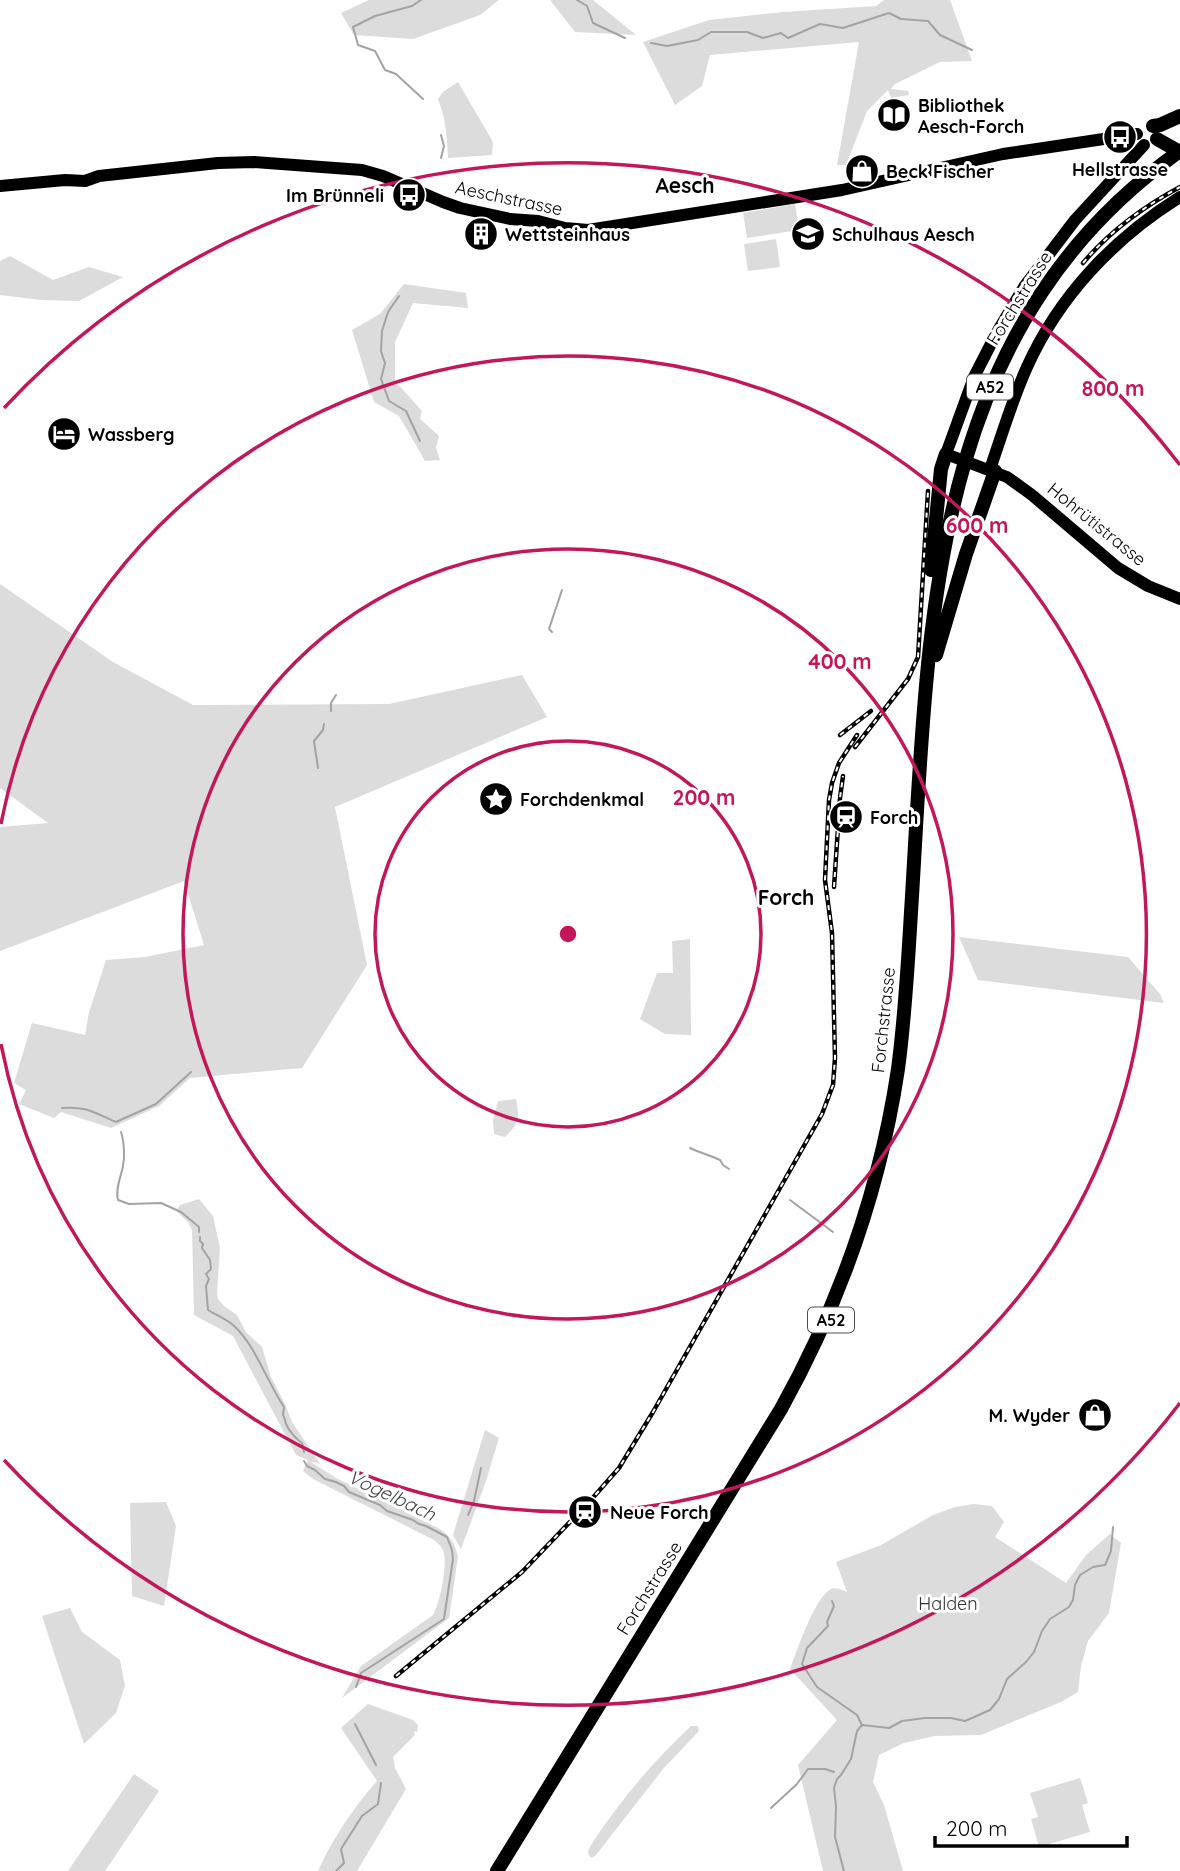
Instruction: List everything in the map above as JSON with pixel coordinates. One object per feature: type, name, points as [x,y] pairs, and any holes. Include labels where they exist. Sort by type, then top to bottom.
[{"type":"highway","points":[[1174,158],[1148,136],[1160,125],[1180,116]]},
{"type":"highway","name":"Forchstrasse","points":[[497,1871],[774,1421],[816,1341],[849,1263],[866,1214],[880,1160],[898,1065],[929,667],[944,548],[956,489],[979,416],[1004,357],[1030,310],[1071,252],[1115,204],[1174,158]]},
{"type":"highway","points":[[929,667],[932,561],[941,469],[949,455]]},
{"type":"highway","points":[[929,667],[970,542],[989,469]]},
{"type":"highway","name":"Forchstrasse","points":[[502,1871],[781,1419],[819,1347],[852,1268],[884,1166],[903,1065],[911,982],[926,710]]},
{"type":"main road","name":"Aeschstrasse","points":[[0,186],[65,180],[85,181],[99,176],[218,163],[270,162],[370,172],[460,208],[510,219],[538,220],[565,228],[588,230],[842,190],[1003,155],[1148,136]]},
{"type":"main road","points":[[949,455],[974,377],[1007,313],[1075,220],[1148,136]]},
{"type":"main road","points":[[989,469],[1027,367],[1063,304],[1114,246],[1150,216],[1180,197]]},
{"type":"main road","name":"Hohrütistrasse","points":[[949,455],[1007,477],[1118,568],[1148,586],[1180,599]]},
{"type":"green space","points":[[369,0],[499,0],[480,15],[413,39],[354,35],[341,13]]},
{"type":"green space","points":[[550,0],[593,0],[636,35],[575,32]]},
{"type":"green space","points":[[884,0],[950,0],[972,61],[940,62],[895,84],[891,89],[908,91],[909,95],[891,98],[888,90],[867,111],[846,165],[837,165],[859,42],[710,55],[702,86],[675,105],[643,42],[709,20],[876,6]]},
{"type":"green space","points":[[458,82],[493,142],[492,155],[448,158],[447,135],[438,99]]},
{"type":"green space","points":[[795,204],[799,230],[747,238],[743,213]]},
{"type":"green space","points":[[776,239],[780,267],[748,271],[744,244]]},
{"type":"green space","points":[[10,256],[53,280],[89,267],[123,277],[79,301],[0,295],[0,261]]},
{"type":"green space","points":[[404,284],[466,293],[468,308],[413,303],[395,342],[395,381],[422,411],[420,419],[439,436],[436,448],[440,460],[425,461],[399,416],[374,402],[352,330],[380,314]]},
{"type":"green space","points":[[0,584],[113,662],[193,705],[389,704],[522,675],[547,717],[335,807],[367,965],[302,1068],[190,1078],[159,1106],[111,1128],[61,1112],[54,1118],[19,1104],[26,1090],[14,1083],[32,1023],[85,1035],[89,1012],[106,960],[145,957],[204,945],[184,881],[0,951],[0,827],[48,823],[0,788]]},
{"type":"green space","points":[[959,937],[1128,957],[1160,994],[1164,1003],[978,980]]},
{"type":"green space","points":[[690,939],[691,1035],[665,1034],[640,1019],[657,973],[673,973],[672,941]]},
{"type":"green space","points":[[516,1099],[518,1116],[513,1128],[505,1137],[494,1134],[493,1121],[498,1101]]},
{"type":"green space","points":[[199,1199],[213,1216],[220,1248],[218,1299],[237,1315],[246,1332],[262,1347],[271,1377],[292,1422],[320,1464],[309,1461],[338,1479],[438,1528],[449,1537],[457,1552],[449,1618],[342,1698],[361,1666],[433,1615],[442,1585],[444,1553],[434,1540],[313,1479],[303,1471],[308,1460],[296,1455],[233,1336],[194,1315],[192,1230],[176,1211],[180,1205]]},
{"type":"green space","points":[[485,1430],[499,1438],[461,1549],[453,1535]]},
{"type":"green space","points":[[166,1502],[176,1526],[164,1606],[132,1596],[130,1503]]},
{"type":"green space","name":"Halden","points":[[974,1504],[992,1506],[1004,1522],[995,1537],[1066,1583],[1086,1555],[1110,1534],[1121,1543],[1109,1613],[1088,1641],[1078,1692],[1061,1702],[981,1735],[935,1736],[904,1743],[879,1755],[873,1782],[884,1805],[903,1871],[823,1871],[798,1765],[837,1720],[790,1669],[802,1638],[812,1614],[825,1594],[833,1588],[847,1592],[836,1562],[881,1545],[933,1515]]},
{"type":"green space","points":[[70,1608],[82,1632],[120,1660],[125,1686],[116,1713],[84,1744],[42,1616]]},
{"type":"green space","points":[[368,1704],[413,1720],[418,1725],[415,1735],[393,1757],[395,1768],[406,1789],[357,1871],[318,1871],[344,1824],[377,1781],[341,1728]]},
{"type":"green space","points":[[691,1726],[698,1726],[699,1731],[663,1769],[596,1855],[592,1858],[589,1856],[591,1845],[625,1797],[650,1767]]},
{"type":"green space","points":[[134,1774],[159,1791],[105,1871],[68,1871]]},
{"type":"green space","points":[[1080,1778],[1088,1803],[1082,1805],[1090,1832],[1039,1847],[1031,1819],[1038,1817],[1030,1793]]},
{"type":"waterway","points":[[421,0],[412,6],[375,16],[353,27],[358,45],[375,51],[385,70],[396,74],[423,99]]},
{"type":"waterway","points":[[577,0],[587,6],[593,23],[625,38]]},
{"type":"waterway","points":[[651,43],[667,46],[698,40],[711,32],[747,32],[763,38],[781,33],[788,38],[820,24],[843,28],[889,13],[901,19],[928,21],[940,35],[972,50]]},
{"type":"waterway","points":[[441,135],[444,146],[441,158]]},
{"type":"waterway","points":[[399,296],[388,312],[382,331],[381,351],[385,363],[381,379],[389,401],[406,411],[420,441]]},
{"type":"waterway","points":[[552,632],[549,629],[562,590]]},
{"type":"waterway","points":[[331,711],[331,703],[336,695]]},
{"type":"waterway","points":[[318,768],[314,741],[323,730],[324,724]]},
{"type":"waterway","points":[[62,1108],[85,1109],[116,1122],[156,1104],[191,1072]]},
{"type":"waterway","name":"Vogelbach","points":[[121,1132],[124,1158],[118,1200],[129,1204],[161,1203],[181,1212],[199,1227],[199,1232]]},
{"type":"waterway","points":[[690,1148],[720,1160],[729,1169]]},
{"type":"waterway","points":[[790,1200],[833,1232]]},
{"type":"waterway","name":"Vogelbach","points":[[200,1237],[211,1269],[206,1274],[209,1279],[206,1286],[208,1310],[233,1325],[248,1342],[284,1407],[283,1415],[287,1427],[302,1443],[304,1452]]},
{"type":"waterway","name":"Vogelbach","points":[[304,1461],[325,1479],[344,1486],[349,1492],[447,1537],[452,1550],[444,1619],[361,1673],[356,1687]]},
{"type":"waterway","points":[[468,1515],[481,1468]]},
{"type":"waterway","points":[[844,1871],[835,1837],[834,1788],[851,1759],[857,1731],[862,1725],[889,1728],[902,1721],[925,1718],[965,1721],[990,1710],[999,1699],[1007,1679],[1034,1652],[1050,1619],[1069,1607],[1080,1575],[1093,1567],[1105,1565],[1111,1551],[1113,1527]]},
{"type":"waterway","points":[[832,1601],[834,1606],[827,1622],[828,1626],[807,1648],[802,1664],[817,1687],[857,1715],[862,1725]]},
{"type":"waterway","name":"Vogelbach","points":[[355,1724],[376,1765]]},
{"type":"waterway","points":[[771,1808],[797,1784],[808,1769],[834,1772]]},
{"type":"waterway","name":"Vogelbach","points":[[336,1871],[344,1863],[341,1849],[362,1816],[378,1804],[381,1783]]},
{"type":"railway","points":[[1083,263],[1104,240],[1128,220],[1180,187]]},
{"type":"railway","points":[[855,747],[908,679],[918,657],[928,491]]},
{"type":"railway","points":[[840,735],[871,711]]},
{"type":"railway","points":[[396,1676],[522,1572],[619,1468],[822,1114],[833,1085],[835,1058],[832,933],[825,880],[829,800],[839,763],[857,735]]},
{"type":"railway","points":[[834,887],[843,776]]},
{"type":"place","name":"Bibliothek Aesch-Forch","points":[[894,115]]},
{"type":"place","name":"Hellstrasse","points":[[1120,137]]},
{"type":"place","name":"Beck Fischer","points":[[862,171]]},
{"type":"place","name":"Im Brünneli","points":[[409,195]]},
{"type":"place","name":"Wettsteinhaus","points":[[481,234]]},
{"type":"place","name":"Schulhaus Aesch","points":[[808,234]]},
{"type":"place","name":"Wassberg","points":[[64,434]]},
{"type":"place","name":"Forchdenkmal","points":[[496,799]]},
{"type":"place","name":"Forch","points":[[846,817]]},
{"type":"place","name":"M. Wyder","points":[[1095,1415]]},
{"type":"place","name":"Neue Forch","points":[[585,1512]]},
{"type":"district","name":"Aesch","points":[[685,185]]},
{"type":"district","name":"Forch","points":[[786,897]]}]
